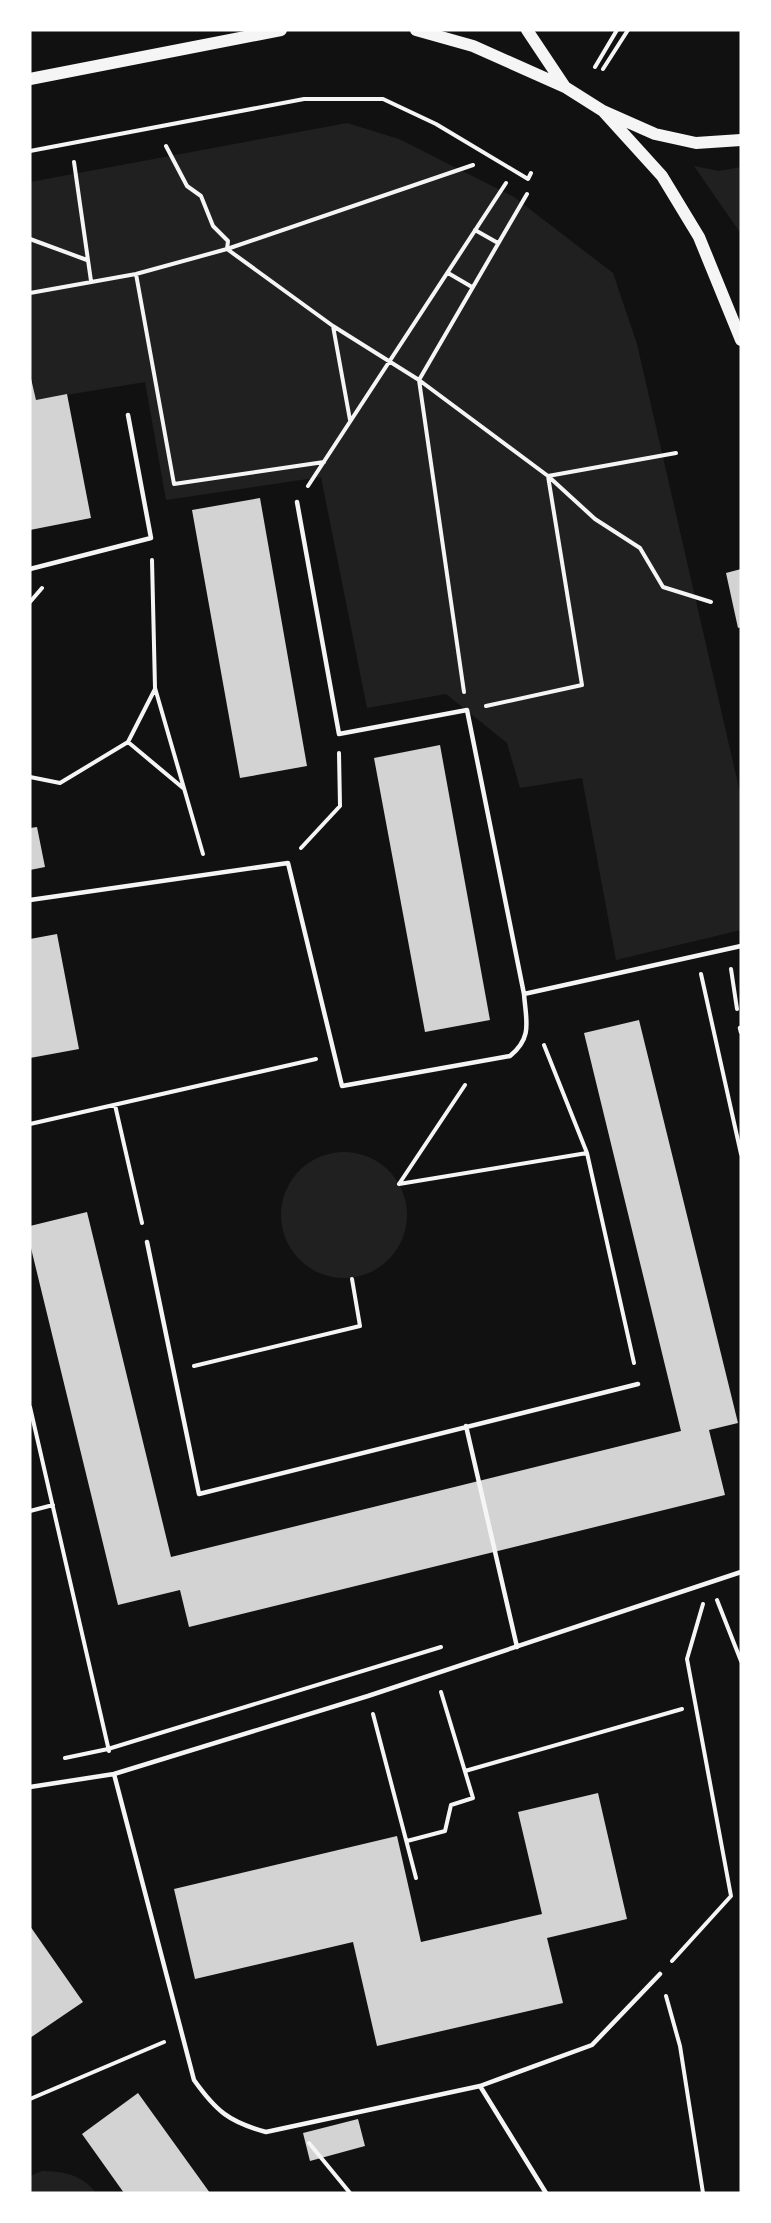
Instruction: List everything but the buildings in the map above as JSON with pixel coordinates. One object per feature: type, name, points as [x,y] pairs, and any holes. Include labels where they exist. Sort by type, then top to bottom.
[{"type":"main road","points":[[30,78],[281,30]]},
{"type":"main road","points":[[416,30],[473,46],[565,87],[603,111],[655,134],[696,143],[741,140]]},
{"type":"main road","points":[[527,30],[565,87]]},
{"type":"main road","points":[[603,111],[662,176],[687,216],[699,237],[741,340]]},
{"type":"lane","points":[[30,569],[151,538],[128,415]]},
{"type":"lane","points":[[30,900],[288,862],[342,1086],[510,1056],[520,1048],[527,1036],[524,994],[467,710],[339,734],[297,502]]},
{"type":"lane","points":[[524,994],[741,946]]},
{"type":"lane","points":[[147,1242],[199,1494],[638,1384]]},
{"type":"lane","points":[[466,1426],[517,1647]]},
{"type":"lane","points":[[30,1787],[114,1774],[368,1696],[741,1572]]},
{"type":"lane","points":[[114,1774],[194,2080],[213,2107],[238,2124],[266,2132],[480,2086],[592,2045],[660,1974]]},
{"type":"lane","points":[[480,2086],[546,2193]]},
{"type":"path","points":[[595,67],[617,30]]},
{"type":"path","points":[[603,69],[628,30]]},
{"type":"path","points":[[30,151],[304,99],[383,99],[436,124],[528,179],[531,173]]},
{"type":"path","points":[[166,146],[187,186],[201,196],[213,226],[228,241],[226,249]]},
{"type":"path","points":[[74,162],[91,281]]},
{"type":"path","points":[[30,292],[136,274],[226,249],[473,165]]},
{"type":"path","points":[[297,502],[506,183]]},
{"type":"path","points":[[527,194],[419,380],[467,710],[582,686],[548,476]]},
{"type":"path","points":[[475,230],[498,243]]},
{"type":"path","points":[[30,239],[87,260]]},
{"type":"path","points":[[226,249],[333,326],[419,380],[548,476],[595,519],[640,548],[663,587],[711,602]]},
{"type":"path","points":[[448,273],[472,288]]},
{"type":"path","points":[[136,274],[174,484],[324,462]]},
{"type":"path","points":[[333,326],[351,421]]},
{"type":"path","points":[[548,476],[676,453]]},
{"type":"path","points":[[151,538],[155,688],[208,874]]},
{"type":"path","points":[[30,777],[60,783],[128,742],[155,688]]},
{"type":"path","points":[[288,862],[340,806],[339,734]]},
{"type":"path","points":[[128,742],[184,788]]},
{"type":"path","points":[[728,949],[741,1030]]},
{"type":"path","points":[[697,956],[741,1154]]},
{"type":"path","points":[[541,1036],[587,1153],[638,1384]]},
{"type":"path","points":[[30,1124],[335,1055]]},
{"type":"path","points":[[481,1062],[399,1184],[587,1153]]},
{"type":"path","points":[[115,1105],[147,1242]]},
{"type":"path","points":[[174,1371],[360,1326],[352,1279]]},
{"type":"path","points":[[30,1407],[114,1774]]},
{"type":"path","points":[[30,1510],[52,1505]]},
{"type":"path","points":[[710,1583],[741,1661]]},
{"type":"path","points":[[700,1586],[704,1607],[687,1659],[731,1896],[660,1974],[680,2046],[703,2193]]},
{"type":"path","points":[[64,1758],[108,1749],[446,1646]]},
{"type":"path","points":[[407,1841],[445,1831],[451,1805],[473,1798],[435,1674]]},
{"type":"path","points":[[368,1696],[416,1878]]},
{"type":"path","points":[[465,1772],[682,1709]]},
{"type":"path","points":[[30,2098],[182,2035]]},
{"type":"path","points":[[295,2126],[350,2193]]},
{"type":"shaded area","points":[[347,123],[399,139],[514,197],[613,273],[637,344],[741,797],[741,930],[616,960],[582,778],[520,788],[507,743],[446,694],[367,708],[321,477],[166,500],[145,382],[36,400],[30,368],[30,182]]},
{"type":"shaded area","points":[[694,166],[719,171],[741,167],[741,234]]},
{"type":"shaded area","points":[[344,1152],[368,1157],[389,1170],[402,1191],[407,1215],[402,1239],[389,1260],[368,1273],[344,1278],[320,1273],[299,1260],[286,1239],[281,1215],[286,1191],[299,1170],[320,1157]]},
{"type":"shaded area","points":[[42,2171],[72,2175],[85,2182],[96,2193],[30,2193],[30,2176]]}]
